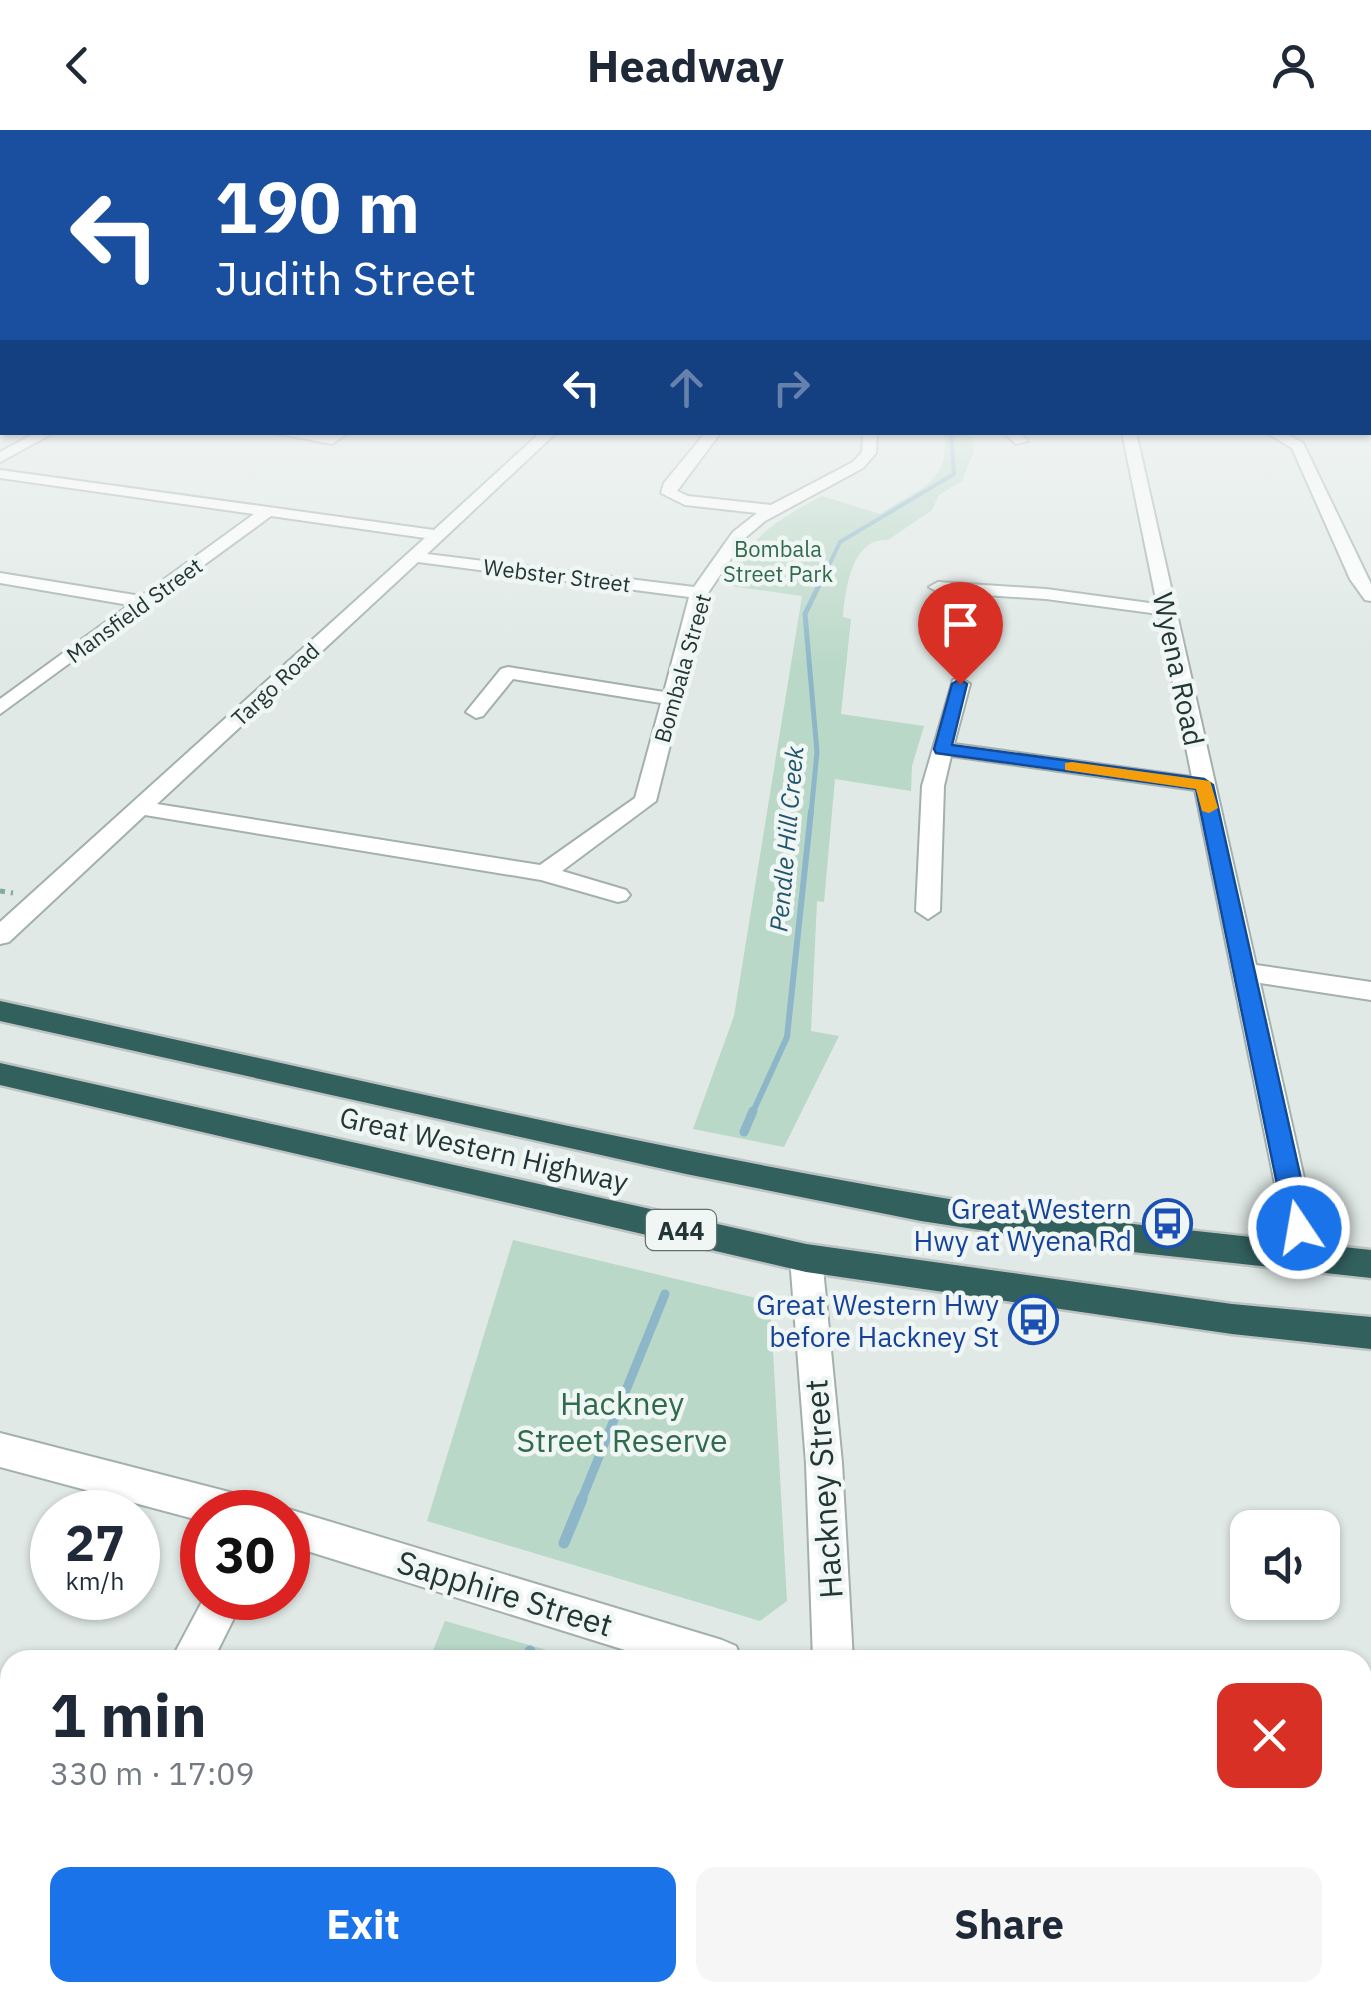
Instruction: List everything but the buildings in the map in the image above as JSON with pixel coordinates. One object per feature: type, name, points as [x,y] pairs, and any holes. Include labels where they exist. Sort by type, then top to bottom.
[{"type":"highway","name":"Great Western Highway","points":[[0,1011],[686,1162],[920,1208],[1105,1235],[1371,1264]]},
{"type":"highway","name":"Great Western Highway","points":[[0,1074],[806,1258],[1212,1317],[1371,1333]]},
{"type":"street","points":[[101,488],[438,535]]},
{"type":"street","name":"Targo Road","points":[[0,936],[489,488]]},
{"type":"street","points":[[670,488],[671,495]]},
{"type":"street","name":"Bombala Street","points":[[544,873],[645,800],[699,593],[739,535],[773,510],[813,488]]},
{"type":"street","name":"Wyena Road","points":[[1141,488],[1306,1258]]},
{"type":"street","points":[[1317,488],[1358,579],[1371,596]]},
{"type":"street","points":[[646,500],[671,495],[773,510]]},
{"type":"street","name":"Mansfield Street","points":[[0,708],[268,512]]},
{"type":"street","name":"Webster Street","points":[[415,556],[699,593]]},
{"type":"street","points":[[0,578],[145,602]]},
{"type":"street","points":[[938,587],[1046,594],[1166,610]]},
{"type":"street","points":[[476,712],[508,674],[673,699]]},
{"type":"street","points":[[928,910],[933,786],[960,684]]},
{"type":"street","points":[[942,749],[1204,785]]},
{"type":"street","points":[[141,808],[544,873],[618,895]]},
{"type":"street","points":[[1244,972],[1371,991]]},
{"type":"street","name":"Hackney Street","points":[[806,1258],[824,1463],[833,1650]]},
{"type":"street","points":[[0,1450],[180,1497]]},
{"type":"street","name":"Sapphire Street","points":[[310,1534],[689,1650]]},
{"type":"street","points":[[196,1650],[213,1620]]},
{"type":"green space","name":"Bombala Street Park","points":[[950,488],[939,495],[932,510],[888,540],[866,547],[852,568],[846,594],[843,617],[851,619],[841,714],[924,726],[912,766],[911,791],[835,779],[824,902],[817,901],[811,1031],[839,1036],[784,1147],[693,1129],[734,1016],[802,596],[724,585],[765,532],[822,496],[880,514],[919,491]]},
{"type":"green space","name":"Hackney Street Reserve","points":[[513,1240],[756,1298],[771,1315],[787,1601],[760,1621],[427,1521]]},
{"type":"green space","points":[[445,1621],[547,1650],[433,1650]]},
{"type":"waterway","name":"Pendle Hill Creek","points":[[821,582],[840,542],[930,488]]},
{"type":"waterway","name":"Pendle Hill Creek","points":[[811,814],[817,752],[805,614],[822,579]]},
{"type":"waterway","name":"Pendle Hill Creek","points":[[752,1114],[787,1037],[811,811]]},
{"type":"waterway","name":"Pendle Hill Creek","points":[[744,1132],[753,1111]]},
{"type":"waterway","name":"Pendle Hill Creek","points":[[581,1501],[665,1294]]},
{"type":"waterway","name":"Pendle Hill Creek","points":[[564,1543],[582,1499]]},
{"type":"slow traffic","points":[[1072,767],[1204,785],[1209,808]]},
{"type":"place","name":"Great Western Hwy at Wyena Rd","points":[[1167,1224]]},
{"type":"place","name":"Great Western Hwy before Hackney St","points":[[1034,1320]]},
{"type":"route","points":[[960,684],[942,749],[1204,785],[1299,1228]]}]
